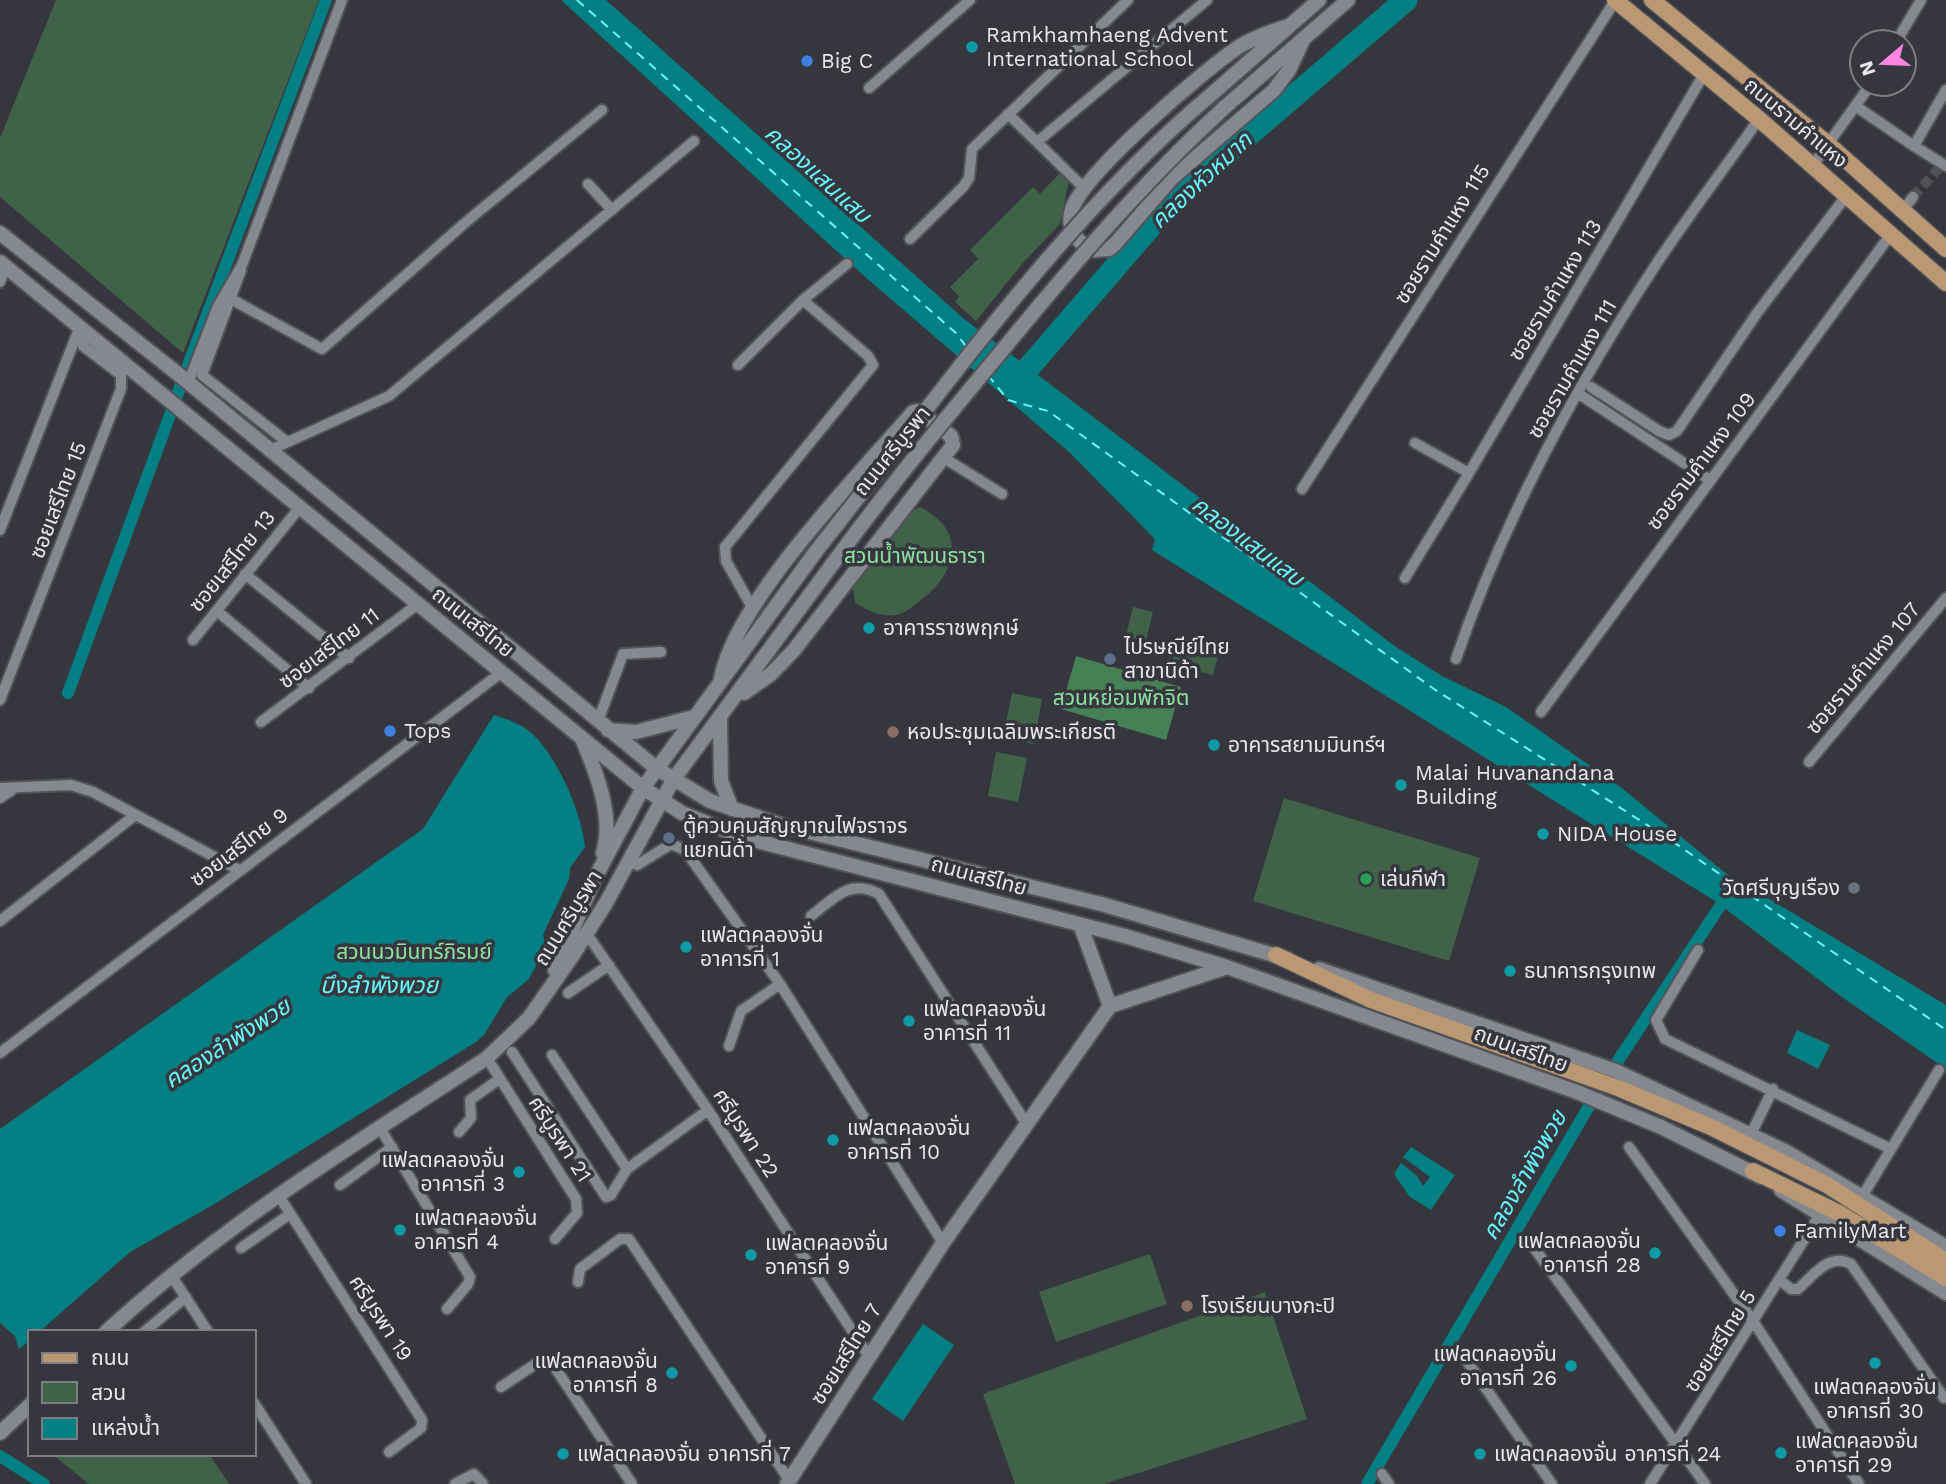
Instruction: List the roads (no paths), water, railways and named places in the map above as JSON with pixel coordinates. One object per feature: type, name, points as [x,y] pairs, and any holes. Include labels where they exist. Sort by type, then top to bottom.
[{"type":"main road","name":"ถนนรามคำแหง","points":[[1615,0],[1813,165],[1946,283]]},
{"type":"main road","name":"ถนนรามคำแหง","points":[[1652,0],[1828,144],[1946,249]]},
{"type":"main road","points":[[1276,955],[1371,1000],[1637,1095],[1751,1145],[1827,1185],[1943,1271]]},
{"type":"main road","points":[[1753,1171],[1841,1214],[1943,1271]]},
{"type":"street","points":[[287,442],[202,375],[342,0]]},
{"type":"street","points":[[869,88],[970,0]]},
{"type":"street","points":[[910,239],[963,187],[969,178],[969,154],[972,149],[1128,0]]},
{"type":"street","points":[[1037,142],[1207,0]]},
{"type":"street","name":"ถนนศรีบูรพา","points":[[546,991],[596,876],[643,788],[817,550],[1065,237],[1157,140],[1319,0]]},
{"type":"street","name":"ถนนศรีบูรพา","points":[[108,1330],[172,1275],[279,1196],[487,1058],[515,1033],[587,934],[673,780],[737,697],[834,562],[932,435],[1080,255],[1170,157],[1348,0]]},
{"type":"street","name":"ซอยรามคำแหง 115","points":[[1303,489],[1615,0]]},
{"type":"street","points":[[1904,28],[1921,0]]},
{"type":"street","points":[[1289,26],[1252,39],[1227,56],[1128,141],[1085,189],[1072,210],[1073,233],[1089,249],[1109,249],[1172,178],[1273,90],[1289,70],[1303,40]]},
{"type":"street","name":"ซอยรามคำแหง 113","points":[[1405,578],[1704,74]]},
{"type":"street","points":[[1914,146],[1946,90]]},
{"type":"street","points":[[1813,165],[1862,98]]},
{"type":"street","points":[[1857,107],[1943,166]]},
{"type":"street","points":[[231,299],[322,349],[481,209],[602,110]]},
{"type":"street","points":[[1008,114],[1085,189]]},
{"type":"street","name":"ซอยรามคำแหง 111","points":[[1455,659],[1473,608],[1541,461],[1654,267],[1759,119]]},
{"type":"street","points":[[268,451],[389,396],[694,141]]},
{"type":"street","points":[[588,184],[612,210]]},
{"type":"street","points":[[1591,387],[1659,431],[1669,435],[1677,431],[1757,313],[1847,195]]},
{"type":"street","points":[[1903,210],[1913,197]]},
{"type":"street","name":"ถนนเสรีไทย","points":[[0,233],[188,383],[603,726],[673,780],[732,809],[822,835],[1119,909],[1276,955],[1590,1061],[1751,1134],[1863,1195],[1946,1247]]},
{"type":"street","name":"ซอยรามคำแหง 109","points":[[1541,712],[1891,234]]},
{"type":"street","points":[[0,282],[3,264]]},
{"type":"street","name":"ถนนเสรีไทย","points":[[3,264],[660,801],[695,819],[742,837],[1080,924],[1227,967],[1577,1091],[1753,1171],[1819,1216],[1946,1293]]},
{"type":"street","points":[[738,365],[803,300],[847,264]]},
{"type":"street","points":[[188,383],[218,306],[242,265]]},
{"type":"street","points":[[753,608],[726,561],[725,547],[873,365],[868,356],[803,300]]},
{"type":"street","points":[[0,530],[80,327]]},
{"type":"street","name":"ซอยเสรีไทย 15","points":[[0,700],[121,389],[121,375],[83,346],[80,327]]},
{"type":"street","points":[[1579,394],[1710,480]]},
{"type":"street","points":[[721,679],[724,661],[753,608],[805,537],[913,412],[918,411],[951,436],[953,445],[944,458],[794,650],[771,674],[737,697]]},
{"type":"street","points":[[1415,443],[1469,472]]},
{"type":"street","points":[[944,458],[1002,494]]},
{"type":"street","name":"ซอยเสรีไทย 13","points":[[193,640],[300,507]]},
{"type":"street","points":[[244,574],[349,658]]},
{"type":"street","name":"ซอยรามคำแหง 107","points":[[1809,762],[1946,598]]},
{"type":"street","name":"ซอยเสรีไทย 11","points":[[261,722],[418,604]]},
{"type":"street","points":[[216,611],[309,688]]},
{"type":"street","points":[[661,652],[623,654],[603,726],[636,732],[694,717]]},
{"type":"street","name":"ซอยเสรีไทย 9","points":[[0,1054],[502,672]]},
{"type":"street","points":[[720,719],[721,781],[732,809]]},
{"type":"street","points":[[581,737],[593,766],[607,828],[606,844],[596,876]]},
{"type":"street","points":[[0,788],[71,785],[93,792],[239,870]]},
{"type":"street","points":[[0,799],[15,788]]},
{"type":"street","points":[[0,921],[134,816]]},
{"type":"street","points":[[637,865],[668,845],[678,845],[685,850],[780,984],[943,1243]]},
{"type":"street","points":[[811,916],[846,888],[862,887],[879,894],[1026,1123]]},
{"type":"street","points":[[1080,924],[1110,1006],[1227,967]]},
{"type":"street","name":"ศรีบูรพา 22","points":[[587,934],[708,1110],[868,1355]]},
{"type":"street","points":[[1698,950],[1656,1020],[1658,1030],[1665,1039],[1773,1089],[1891,1149]]},
{"type":"street","points":[[568,993],[609,965]]},
{"type":"street","points":[[729,1046],[741,1011],[780,984]]},
{"type":"street","name":"ซอยเสรีไทย 7","points":[[788,1482],[943,1243],[1110,1006]]},
{"type":"street","points":[[512,1052],[606,1197],[611,1195],[627,1169],[708,1110]]},
{"type":"street","points":[[552,1055],[627,1169]]},
{"type":"street","name":"ศรีบูรพา 21","points":[[487,1058],[498,1080],[576,1199],[577,1213],[555,1239]]},
{"type":"street","points":[[1863,1195],[1938,1070]]},
{"type":"street","points":[[459,1132],[471,1118],[470,1100],[498,1080]]},
{"type":"street","points":[[1751,1134],[1773,1089]]},
{"type":"street","points":[[380,1128],[470,1278],[447,1309]]},
{"type":"street","points":[[340,1185],[392,1147]]},
{"type":"street","points":[[1629,1147],[1753,1321],[1859,1484]]},
{"type":"street","name":"ศรีบูรพา 19","points":[[279,1196],[422,1420],[421,1428],[389,1452]]},
{"type":"street","points":[[241,1248],[290,1214]]},
{"type":"street","name":"ซอยเสรีไทย 5","points":[[1650,1484],[1679,1443],[1819,1216]]},
{"type":"street","points":[[578,1282],[580,1269],[620,1239],[631,1241],[788,1482]]},
{"type":"street","points":[[1532,1245],[1679,1443],[1705,1484]]},
{"type":"street","points":[[1781,1281],[1791,1289],[1798,1289],[1827,1263],[1838,1260],[1851,1264],[1944,1398]]},
{"type":"street","points":[[172,1275],[207,1330]]},
{"type":"street","points":[[146,1330],[186,1297]]},
{"type":"street","points":[[1462,1354],[1552,1484]]},
{"type":"street","points":[[501,1387],[540,1361],[550,1360],[632,1484]]},
{"type":"street","points":[[256,1405],[306,1484]]},
{"type":"street","points":[[1,1432],[28,1407]]},
{"type":"street","points":[[455,1484],[474,1474],[483,1484]]},
{"type":"water","name":"คลองแสนแสบ","points":[[561,0],[606,0],[963,318],[1396,647],[1442,676],[1506,707],[1623,789],[1724,872],[1946,1005],[1946,1069],[1839,995],[1715,901],[1152,550],[1155,539],[1069,452],[863,275]]},
{"type":"water","name":"บึงลำพังพวย","points":[[494,715],[525,728],[549,754],[573,801],[585,847],[570,868],[569,879],[543,935],[546,946],[529,979],[507,997],[484,1035],[476,1042],[211,1206],[130,1252],[41,1330],[28,1330],[28,1342],[19,1349],[15,1336],[0,1323],[0,1129],[423,829]]},
{"type":"water","points":[[1797,1030],[1830,1045],[1818,1069],[1787,1053]]},
{"type":"water","points":[[1411,1147],[1455,1175],[1431,1210],[1410,1197],[1394,1174],[1401,1163],[1417,1176],[1423,1186],[1430,1177],[1403,1157]]},
{"type":"water","points":[[923,1324],[954,1345],[903,1421],[872,1399]]},
{"type":"waterway","points":[[68,693],[326,0]]},
{"type":"waterway","name":"คลองหัวหมาก","points":[[1018,380],[1174,199],[1406,0]]},
{"type":"waterway","name":"คลองลำพังพวย","points":[[1367,1484],[1598,1091],[1728,894]]},
{"type":"waterway","name":"คลองลำพังพวย","points":[[0,1456],[44,1484]]},
{"type":"tunnel","points":[[1913,197],[1941,166]]},
{"type":"place","name":"Ramkhamhaeng Advent International School","points":[[972,47]]},
{"type":"place","name":"Big C","points":[[807,61]]},
{"type":"place","name":"อาคารราชพฤกษ์","points":[[869,628]]},
{"type":"place","name":"ไปรษณีย์ไทย สาขานิด้า","points":[[1110,659]]},
{"type":"place","name":"Tops","points":[[390,731]]},
{"type":"place","name":"หอประชุมเฉลิมพระเกียรติ","points":[[893,732]]},
{"type":"place","name":"อาคารสยามมินทร์ฯ","points":[[1214,745]]},
{"type":"place","name":"Malai Huvanandana Building","points":[[1401,785]]},
{"type":"place","name":"NIDA House","points":[[1543,834]]},
{"type":"place","name":"ตู้ควบคุมสัญญาณไฟจราจร แยกนิด้า","points":[[669,838]]},
{"type":"place","name":"เล่นกีฬา","points":[[1366,879]]},
{"type":"place","name":"วัดศรีบุญเรือง","points":[[1854,888]]},
{"type":"place","name":"แฟลตคลองจั่น อาคารที่ 1","points":[[686,947]]},
{"type":"place","name":"ธนาคารกรุงเทพ","points":[[1510,971]]},
{"type":"place","name":"แฟลตคลองจั่น อาคารที่ 11","points":[[909,1021]]},
{"type":"place","name":"แฟลตคลองจั่น อาคารที่ 10","points":[[833,1140]]},
{"type":"place","name":"แฟลตคลองจั่น อาคารที่ 3","points":[[519,1172]]},
{"type":"place","name":"แฟลตคลองจั่น อาคารที่ 4","points":[[400,1230]]},
{"type":"place","name":"FamilyMart","points":[[1780,1231]]},
{"type":"place","name":"แฟลตคลองจั่น อาคารที่ 28","points":[[1655,1253]]},
{"type":"place","name":"แฟลตคลองจั่น อาคารที่ 9","points":[[751,1255]]},
{"type":"place","name":"โรงเรียนบางกะปิ","points":[[1187,1306]]},
{"type":"place","name":"แฟลตคลองจั่น อาคารที่ 30","points":[[1875,1363]]},
{"type":"place","name":"แฟลตคลองจั่น อาคารที่ 26","points":[[1571,1366]]},
{"type":"place","name":"แฟลตคลองจั่น อาคารที่ 8","points":[[672,1373]]},
{"type":"place","name":"แฟลตคลองจั่น อาคารที่ 29","points":[[1781,1453]]},
{"type":"place","name":"แฟลตคลองจั่น อาคารที่ 7","points":[[563,1454]]},
{"type":"place","name":"แฟลตคลองจั่น อาคารที่ 24","points":[[1480,1454]]},
{"type":"park label","name":"สวนน้ำพัฒนธารา","points":[[915,556]]},
{"type":"park label","name":"สวนหย่อมพักจิต","points":[[1121,698]]},
{"type":"park label","name":"สวนนวมินทร์ภิรมย์","points":[[414,952]]}]
